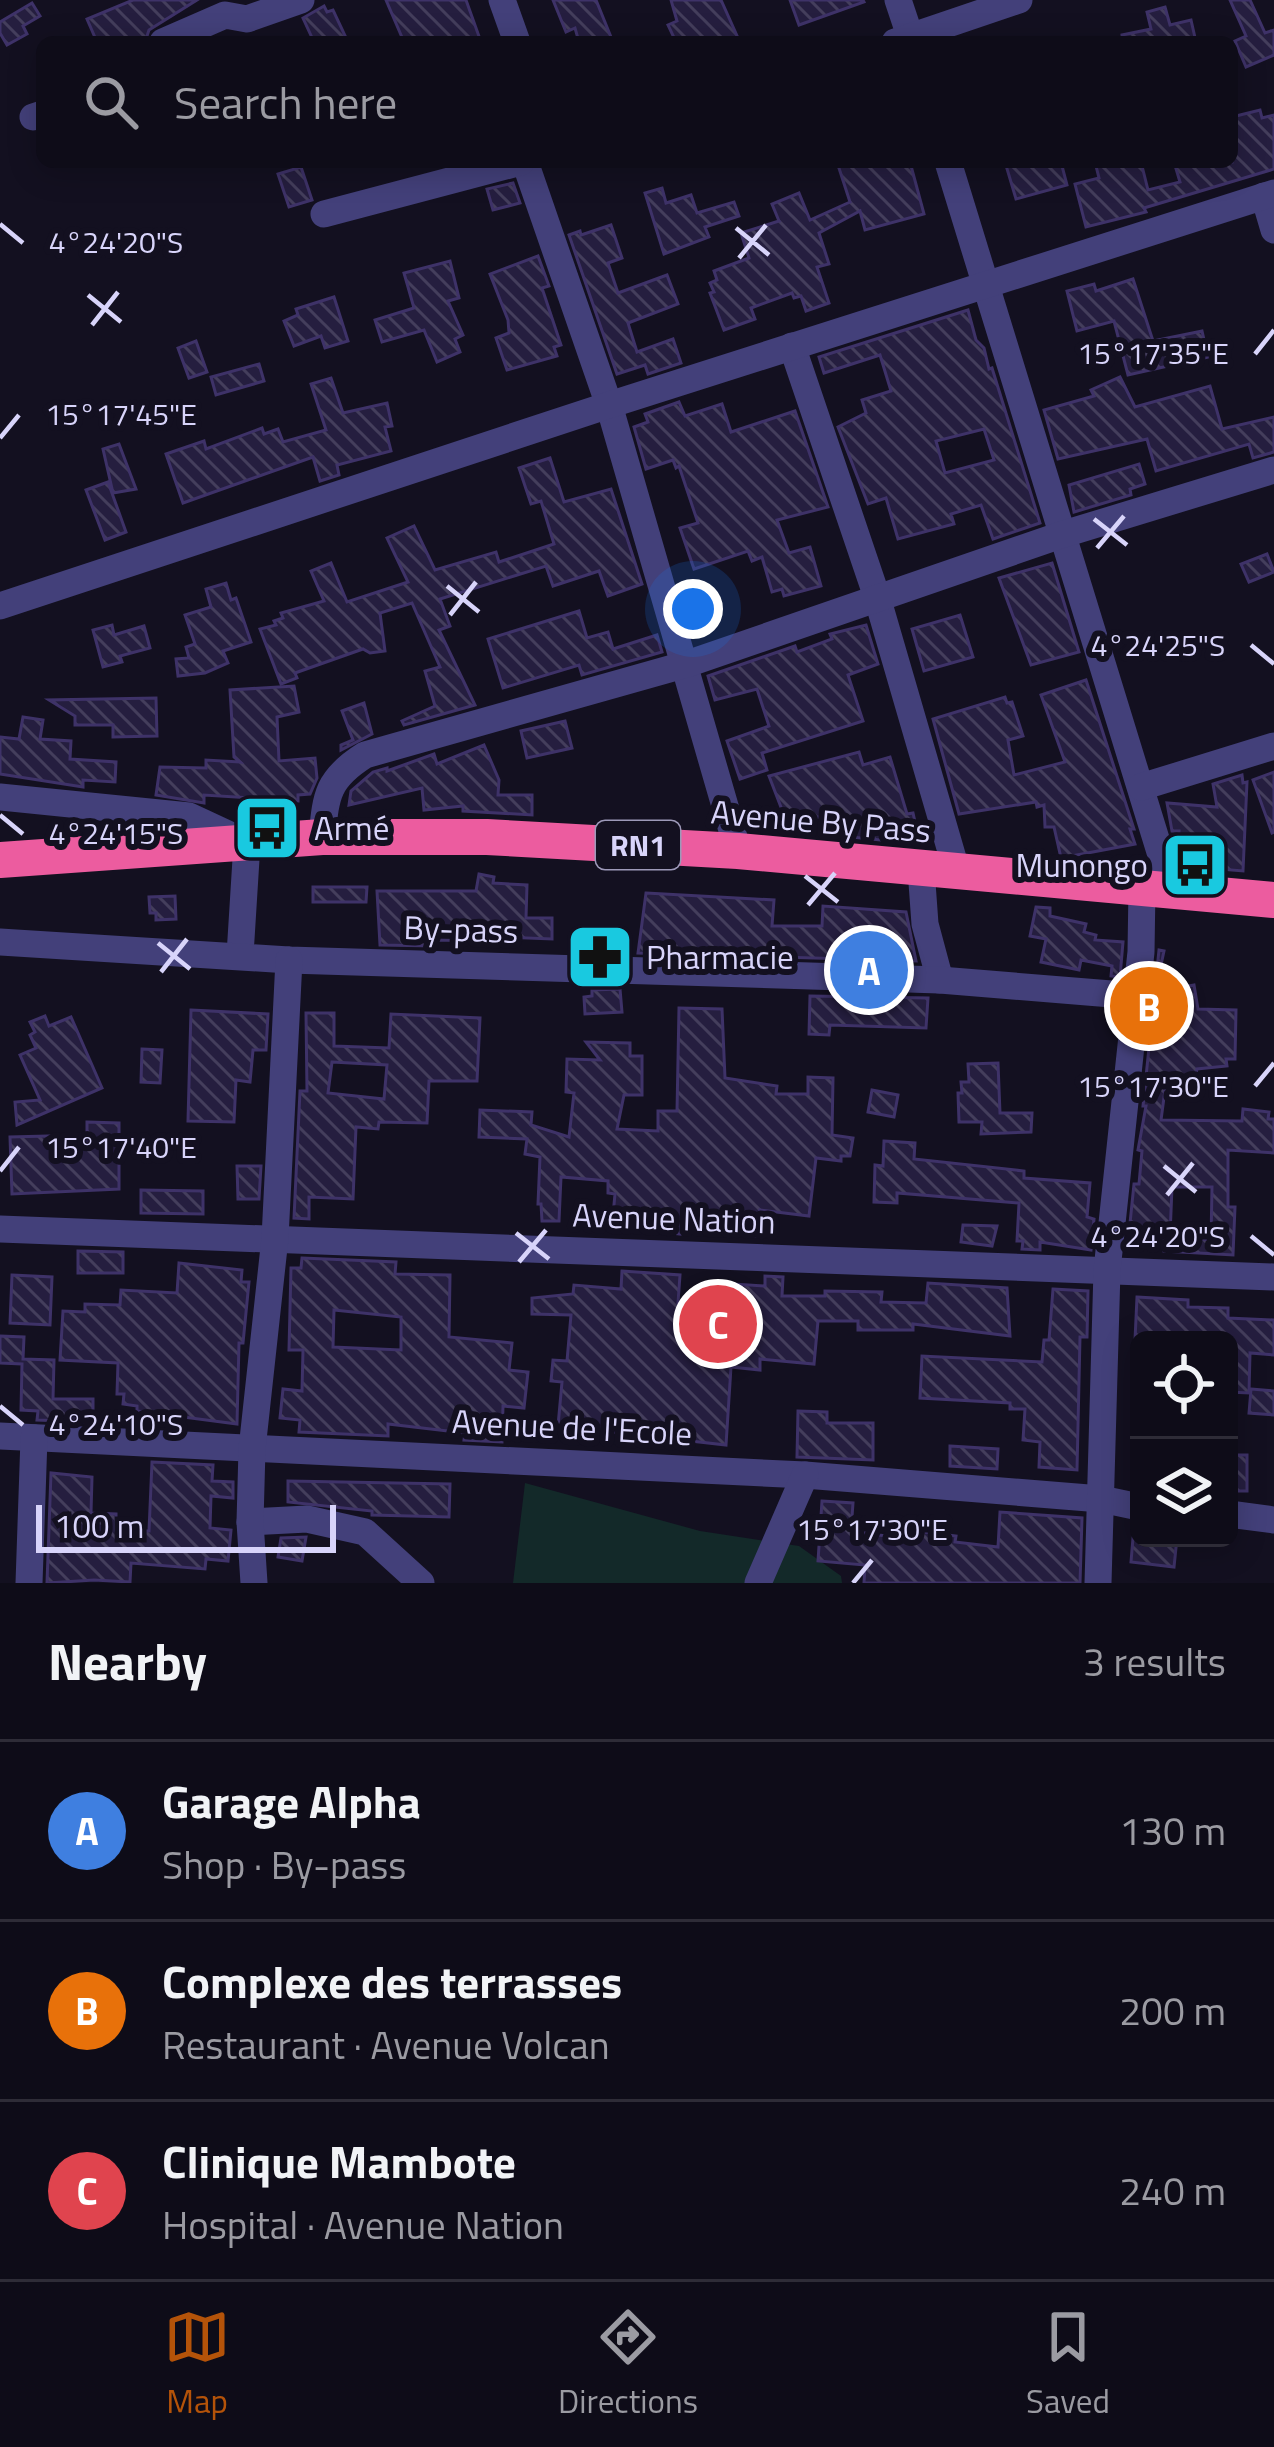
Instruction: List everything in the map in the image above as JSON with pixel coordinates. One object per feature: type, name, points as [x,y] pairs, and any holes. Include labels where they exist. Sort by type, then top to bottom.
[{"type":"highway","name":"Avenue By Pass","points":[[0,860],[322,837],[487,837],[738,851],[1274,900]]},
{"type":"street","points":[[177,36],[225,16],[247,19],[302,0]]},
{"type":"street","points":[[502,0],[515,36]]},
{"type":"street","points":[[898,0],[904,36]]},
{"type":"street","points":[[916,36],[1019,0]]},
{"type":"street","points":[[324,214],[500,168]]},
{"type":"street","points":[[525,168],[609,405],[738,851]]},
{"type":"street","points":[[950,168],[1141,787],[1156,890],[1136,995],[1108,1270],[1098,1583]]},
{"type":"street","points":[[0,606],[1269,195],[1274,230]]},
{"type":"street","points":[[792,346],[877,597],[939,871],[925,924],[940,980]]},
{"type":"street","points":[[322,837],[326,794],[343,769],[364,755],[687,664],[1064,534],[1274,470]]},
{"type":"street","points":[[1141,787],[1274,746]]},
{"type":"street","points":[[0,797],[189,816],[248,843],[240,955]]},
{"type":"street","name":"By-pass","points":[[0,942],[289,960],[940,980],[1136,995]]},
{"type":"street","points":[[254,1583],[252,1449],[275,1238],[289,960]]},
{"type":"street","name":"Avenue Nation","points":[[0,1229],[1274,1277]]},
{"type":"street","name":"Avenue de l'Ecole","points":[[0,1436],[805,1475],[1130,1505]]},
{"type":"street","points":[[28,1583],[34,1438]]},
{"type":"street","points":[[758,1583],[805,1475]]},
{"type":"street","points":[[1238,1515],[1274,1520]]},
{"type":"street","points":[[250,1522],[307,1519],[364,1532],[421,1583]]},
{"type":"green space","points":[[525,1483],[700,1531],[799,1546],[841,1576],[842,1583],[513,1583]]},
{"type":"building","points":[[133,0],[197,0],[149,30],[147,36],[94,36],[87,19]]},
{"type":"building","points":[[386,0],[466,0],[479,36],[401,36]]},
{"type":"building","points":[[553,0],[596,0],[611,36],[577,36],[575,28],[566,32]]},
{"type":"building","points":[[671,0],[721,0],[737,36],[673,36],[668,25],[677,21]]},
{"type":"building","points":[[790,0],[863,0],[864,2],[799,25]]},
{"type":"building","points":[[1230,0],[1250,0],[1265,33],[1274,30],[1274,55],[1246,67],[1238,40],[1246,36]]},
{"type":"building","points":[[32,3],[40,16],[23,26],[27,34],[7,45],[0,22]]},
{"type":"building","points":[[324,6],[327,12],[333,10],[345,36],[311,36],[303,18]]},
{"type":"building","points":[[1165,7],[1170,25],[1191,20],[1195,36],[1122,36],[1151,29],[1147,12]]},
{"type":"building","points":[[1260,110],[1262,118],[1274,115],[1274,169],[1086,227],[1075,184],[1099,178],[1096,168],[1142,168],[1148,190],[1180,182],[1176,168],[1238,168],[1238,116]]},
{"type":"building","points":[[301,168],[312,200],[289,207],[278,174]]},
{"type":"building","points":[[839,168],[912,168],[924,214],[865,230],[860,211],[819,233],[829,264],[817,267],[829,303],[806,311],[801,296],[794,298],[792,293],[751,308],[755,319],[724,330],[710,283],[717,280],[714,271],[749,258],[741,233],[779,221],[772,204],[799,193],[810,220],[850,202]]},
{"type":"building","points":[[1007,168],[1063,168],[1067,185],[1016,199]]},
{"type":"building","points":[[513,183],[520,203],[493,210],[487,189]]},
{"type":"building","points":[[662,188],[666,203],[691,195],[697,213],[734,202],[739,216],[705,227],[709,237],[664,254],[645,193]]},
{"type":"building","points":[[611,225],[622,258],[608,263],[618,293],[667,275],[678,304],[628,323],[637,352],[673,339],[681,363],[648,374],[645,365],[617,374],[569,235]]},
{"type":"building","points":[[538,256],[549,286],[542,288],[561,345],[554,347],[557,356],[507,370],[496,338],[509,333],[508,320],[490,274]]},
{"type":"building","points":[[450,261],[459,298],[448,301],[463,335],[455,339],[460,352],[437,362],[424,330],[382,342],[375,320],[414,308],[404,273]]},
{"type":"building","points":[[1133,279],[1153,341],[1202,331],[1208,357],[1128,375],[1114,321],[1077,331],[1067,291],[1094,284],[1096,291]]},
{"type":"building","points":[[334,297],[348,341],[325,348],[321,336],[294,346],[284,321],[298,315],[296,309]]},
{"type":"building","points":[[968,310],[976,340],[992,368],[1040,523],[993,539],[981,505],[951,514],[954,524],[898,539],[886,498],[868,504],[838,427],[866,413],[862,400],[891,391],[880,355],[824,373],[819,357]],"holes":[[[984,429],[994,460],[945,473],[936,441]]]},
{"type":"building","points":[[196,341],[207,372],[189,378],[178,348]]},
{"type":"building","points":[[259,364],[264,381],[216,395],[211,377]]},
{"type":"building","points":[[1120,377],[1135,407],[1210,386],[1222,429],[1274,417],[1274,452],[1253,458],[1249,444],[1156,471],[1147,439],[1058,459],[1044,410],[1094,396],[1091,390]]},
{"type":"building","points":[[331,378],[343,413],[387,403],[392,426],[385,427],[391,451],[337,465],[339,475],[320,481],[313,457],[183,503],[166,454],[204,441],[206,449],[262,428],[264,434],[278,429],[283,442],[326,430],[311,384]]},
{"type":"building","points":[[679,402],[685,416],[722,404],[731,432],[795,411],[828,507],[777,520],[789,553],[810,547],[821,586],[784,596],[782,589],[772,592],[762,557],[752,561],[748,551],[694,569],[680,528],[698,523],[679,466],[673,460],[646,469],[634,427],[648,422],[645,414]]},
{"type":"building","points":[[119,444],[136,489],[113,493],[103,449]]},
{"type":"building","points":[[550,458],[564,502],[611,489],[642,584],[608,596],[599,571],[553,586],[546,566],[440,599],[450,626],[439,630],[475,705],[404,725],[402,721],[435,706],[425,671],[440,667],[412,603],[380,613],[385,651],[363,649],[295,673],[297,678],[281,684],[260,629],[276,625],[274,621],[283,618],[281,613],[324,601],[311,571],[331,563],[347,602],[408,582],[387,538],[414,526],[435,570],[496,552],[499,562],[554,544],[541,501],[531,504],[519,468]]},
{"type":"building","points":[[1139,464],[1145,484],[1130,489],[1131,495],[1074,512],[1069,485]]},
{"type":"building","points":[[108,482],[126,532],[105,540],[86,490]]},
{"type":"building","points":[[1267,554],[1274,572],[1249,582],[1241,564]]},
{"type":"building","points":[[1052,563],[1079,652],[1031,665],[999,578]]},
{"type":"building","points":[[226,583],[251,642],[223,651],[228,663],[205,673],[178,676],[176,659],[189,658],[186,647],[195,644],[185,615],[211,607],[206,589]]},
{"type":"building","points":[[579,611],[587,638],[608,632],[613,649],[657,635],[662,652],[582,675],[579,665],[503,688],[488,639]]},
{"type":"building","points":[[960,615],[973,657],[924,671],[912,629]]},
{"type":"building","points":[[112,625],[114,635],[144,626],[150,648],[120,656],[122,662],[103,667],[93,630]]},
{"type":"building","points":[[866,625],[878,664],[848,675],[863,721],[762,753],[767,770],[740,779],[727,741],[769,726],[757,689],[715,700],[708,676],[795,646],[797,652],[832,639],[830,634]]},
{"type":"building","points":[[1086,680],[1135,844],[1061,858],[1054,827],[1045,827],[1044,805],[1037,807],[1036,802],[959,814],[933,719],[1005,697],[1007,703],[1012,702],[1023,736],[1008,740],[1014,775],[1065,762],[1041,695]]},
{"type":"building","points":[[294,686],[299,712],[277,717],[279,761],[315,758],[317,778],[310,794],[298,795],[298,801],[204,795],[204,803],[156,795],[160,767],[206,768],[206,760],[240,762],[234,757],[230,690]]},
{"type":"building","points":[[156,698],[157,736],[113,737],[113,725],[75,725],[75,716],[49,700]]},
{"type":"building","points":[[364,703],[372,734],[341,750],[341,745],[353,740],[342,711]]},
{"type":"building","points":[[23,717],[43,720],[40,739],[71,741],[70,759],[116,762],[115,782],[83,780],[83,787],[0,774],[0,737],[19,739]]},
{"type":"building","points":[[565,721],[572,748],[527,758],[521,731]]},
{"type":"building","points":[[484,745],[499,780],[498,795],[532,795],[532,815],[463,811],[463,806],[424,810],[422,788],[349,805],[351,791],[373,772],[434,754],[437,764]]},
{"type":"building","points":[[859,752],[863,765],[890,757],[920,844],[831,835],[829,816],[824,815],[789,828],[769,776]]},
{"type":"building","points":[[1274,772],[1274,832],[1272,833],[1253,780]]},
{"type":"building","points":[[1242,775],[1243,783],[1247,782],[1243,871],[1183,866],[1179,831],[1172,831],[1167,803],[1217,807],[1213,784]]},
{"type":"building","points":[[479,874],[494,877],[493,883],[527,885],[526,918],[552,918],[552,939],[480,936],[480,941],[435,940],[435,946],[380,945],[377,891],[476,891]]},
{"type":"building","points":[[313,887],[367,887],[366,902],[313,902]]},
{"type":"building","points":[[646,893],[774,900],[772,926],[822,926],[823,906],[906,912],[916,961],[638,953]]},
{"type":"building","points":[[175,896],[176,919],[156,920],[156,913],[150,913],[149,897]]},
{"type":"building","points":[[1036,907],[1050,908],[1050,916],[1086,924],[1084,932],[1096,935],[1095,940],[1123,942],[1120,977],[1111,976],[1112,966],[1081,960],[1079,970],[1041,962],[1046,939],[1030,936]]},
{"type":"building","points":[[1159,950],[1164,951],[1157,984],[1194,985],[1198,1009],[1236,1010],[1235,1059],[1226,1059],[1227,1066],[1197,1069],[1195,1079],[1167,1075],[1161,1120],[1242,1121],[1243,1109],[1269,1112],[1268,1119],[1274,1119],[1274,1153],[1228,1150],[1228,1207],[1235,1207],[1233,1255],[1164,1251],[1164,1246],[1129,1233],[1134,1184],[1139,1184]],"holes":[[[1172,1187],[1212,1187],[1211,1240],[1170,1236]]]},
{"type":"building","points":[[620,989],[622,1012],[585,1014],[584,997],[592,996],[592,990]]},
{"type":"building","points":[[810,996],[928,998],[926,1028],[830,1025],[829,1035],[809,1034]]},
{"type":"building","points":[[679,1008],[722,1009],[725,1078],[777,1086],[776,1094],[808,1094],[808,1077],[833,1078],[832,1135],[853,1138],[850,1156],[841,1156],[841,1161],[816,1158],[809,1216],[760,1210],[757,1236],[739,1234],[739,1229],[680,1223],[680,1234],[612,1226],[615,1194],[608,1193],[608,1181],[561,1177],[559,1221],[542,1221],[540,1157],[525,1154],[527,1139],[479,1137],[480,1110],[532,1112],[531,1125],[569,1137],[574,1093],[566,1092],[567,1059],[600,1060],[586,1042],[630,1043],[630,1056],[642,1056],[642,1095],[624,1095],[617,1129],[658,1131],[658,1111],[677,1111]]},
{"type":"building","points":[[191,1010],[268,1014],[266,1050],[253,1050],[250,1082],[236,1080],[234,1122],[188,1121]]},
{"type":"building","points":[[306,1013],[334,1013],[334,1046],[389,1048],[391,1014],[480,1018],[477,1081],[429,1081],[427,1123],[379,1122],[378,1129],[356,1127],[353,1199],[309,1197],[309,1219],[294,1218],[300,1091],[307,1091]],"holes":[[[332,1062],[387,1065],[384,1099],[328,1093]]]},
{"type":"building","points":[[45,1016],[49,1026],[71,1017],[102,1088],[17,1125],[15,1102],[40,1100],[20,1055],[36,1048],[30,1022]]},
{"type":"building","points":[[142,1049],[162,1050],[160,1083],[141,1082]]},
{"type":"building","points":[[998,1063],[1000,1113],[1032,1113],[1031,1132],[981,1134],[982,1122],[959,1122],[958,1093],[962,1093],[961,1082],[969,1082],[968,1064]]},
{"type":"building","points":[[872,1090],[898,1095],[894,1117],[868,1112]]},
{"type":"building","points":[[87,1122],[119,1123],[119,1189],[12,1194],[10,1137],[87,1135]]},
{"type":"building","points":[[884,1141],[915,1143],[914,1159],[1024,1171],[1024,1178],[1090,1183],[1091,1250],[1040,1242],[1040,1250],[1022,1249],[1023,1241],[1017,1241],[1019,1203],[897,1193],[897,1203],[874,1202],[875,1165],[883,1166]]},
{"type":"building","points":[[237,1166],[261,1166],[259,1199],[238,1199]]},
{"type":"building","points":[[141,1190],[203,1191],[203,1214],[141,1213]]},
{"type":"building","points":[[963,1225],[997,1226],[992,1246],[961,1242]]},
{"type":"building","points":[[78,1251],[123,1252],[123,1273],[78,1273]]},
{"type":"building","points":[[302,1258],[396,1262],[395,1274],[450,1275],[449,1337],[512,1343],[509,1370],[528,1372],[524,1408],[503,1406],[502,1442],[464,1440],[465,1433],[388,1424],[388,1436],[299,1432],[300,1420],[280,1418],[283,1389],[302,1391],[303,1350],[289,1350],[291,1268],[301,1268]],"holes":[[[334,1310],[401,1317],[401,1350],[333,1347]]]},
{"type":"building","points":[[179,1263],[242,1270],[241,1282],[249,1282],[243,1343],[239,1343],[237,1424],[137,1411],[137,1406],[123,1404],[124,1394],[117,1394],[118,1363],[60,1360],[63,1311],[85,1312],[85,1304],[120,1305],[121,1290],[177,1293]]},
{"type":"building","points":[[622,1271],[680,1275],[678,1303],[732,1307],[734,1284],[765,1286],[765,1276],[783,1277],[782,1296],[882,1292],[881,1302],[926,1303],[928,1283],[1007,1288],[1010,1336],[913,1324],[913,1330],[858,1330],[858,1321],[818,1321],[814,1364],[760,1359],[760,1370],[731,1367],[726,1445],[558,1426],[562,1382],[551,1381],[553,1360],[567,1361],[571,1315],[532,1314],[532,1298],[573,1294],[574,1285],[621,1289]]},
{"type":"building","points":[[12,1275],[52,1277],[50,1325],[10,1323]]},
{"type":"building","points":[[1053,1289],[1088,1291],[1087,1337],[1080,1337],[1077,1470],[1039,1467],[1040,1442],[1023,1440],[1025,1409],[1010,1409],[1010,1403],[920,1398],[922,1356],[1042,1362],[1044,1340],[1049,1340]]},
{"type":"building","points":[[1137,1297],[1188,1300],[1188,1307],[1228,1308],[1228,1318],[1274,1320],[1274,1355],[1250,1353],[1249,1393],[1238,1392],[1238,1331],[1135,1331]]},
{"type":"building","points":[[0,1336],[24,1337],[23,1359],[54,1360],[53,1399],[93,1399],[93,1422],[37,1420],[38,1411],[21,1410],[22,1364],[0,1363]]},
{"type":"building","points":[[1251,1389],[1274,1391],[1274,1415],[1249,1413]]},
{"type":"building","points":[[798,1411],[827,1412],[827,1423],[873,1423],[873,1460],[797,1457]]},
{"type":"building","points":[[950,1446],[998,1449],[997,1469],[950,1466]]},
{"type":"building","points":[[1238,1455],[1247,1455],[1247,1491],[1238,1491]]},
{"type":"building","points":[[152,1462],[213,1465],[212,1481],[233,1482],[233,1498],[211,1496],[210,1528],[231,1530],[228,1561],[206,1559],[205,1569],[131,1563],[130,1582],[47,1583],[51,1473],[92,1477],[91,1513],[116,1514],[116,1530],[149,1531]]},
{"type":"building","points":[[288,1481],[450,1484],[449,1517],[372,1515],[372,1511],[288,1502]]},
{"type":"building","points":[[822,1501],[853,1503],[851,1531],[907,1539],[910,1524],[926,1526],[924,1532],[956,1536],[955,1542],[998,1547],[1000,1512],[1082,1518],[1080,1583],[864,1583],[865,1565],[818,1561]]},
{"type":"building","points":[[306,1537],[302,1561],[278,1557],[281,1538]]},
{"type":"building","points":[[1132,1547],[1176,1547],[1174,1567],[1131,1562]]},
{"type":"place","name":"Armé","points":[[267,828]]},
{"type":"place","name":"Munongo","points":[[1195,865]]},
{"type":"place","name":"Pharmacie","points":[[600,957]]},
{"type":"place","name":"Garage Alpha","points":[[869,970]]},
{"type":"place","name":"Complexe des terrasses","points":[[1149,1006]]},
{"type":"place","name":"Clinique Mambote","points":[[718,1324]]}]
